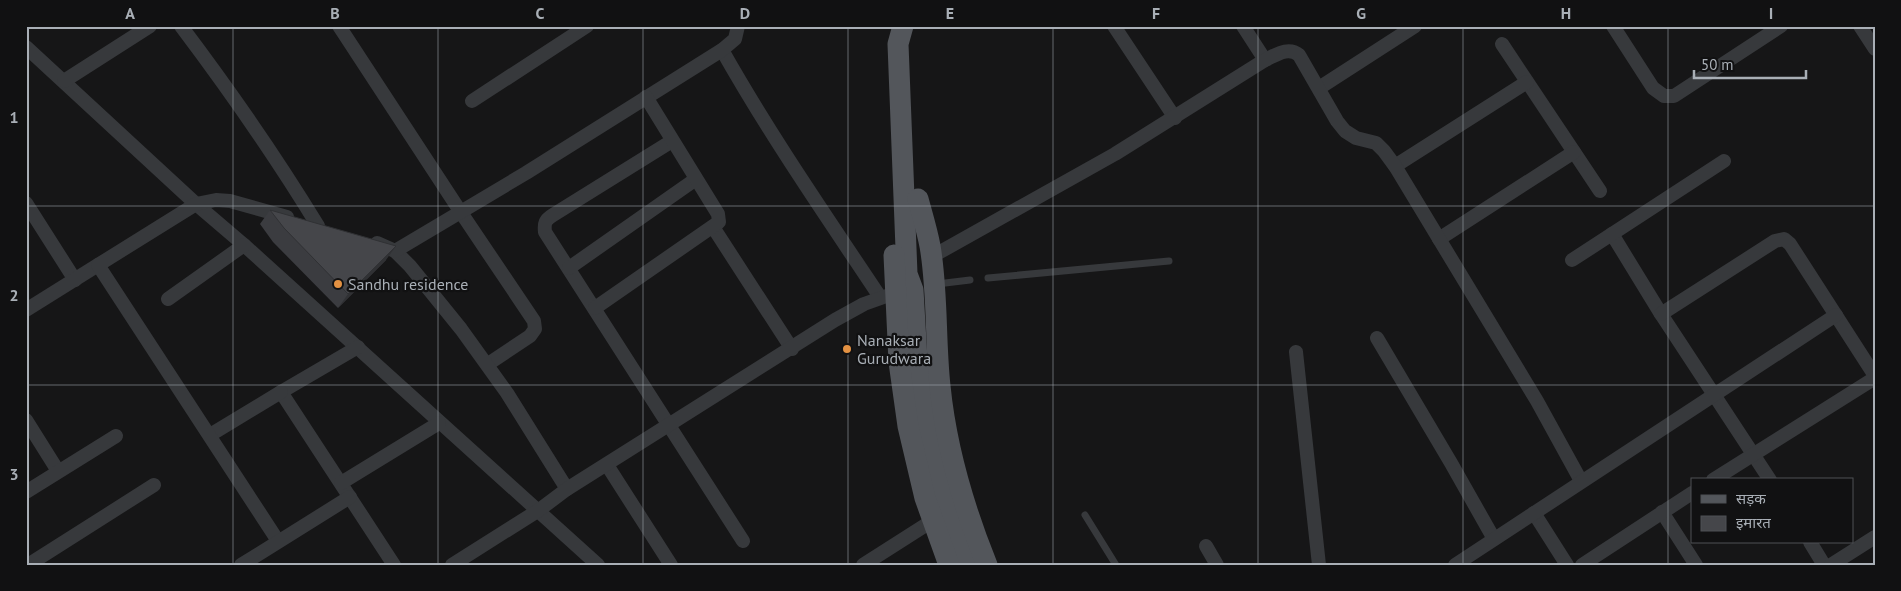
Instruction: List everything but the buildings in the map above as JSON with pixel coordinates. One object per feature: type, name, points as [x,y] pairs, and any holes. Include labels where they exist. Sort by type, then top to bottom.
[{"type":"main road","points":[[896,293],[919,274],[911,199],[906,100],[910,46],[903,27]]},
{"type":"main road","points":[[911,199],[926,226],[932,256],[936,338],[945,429],[963,497],[987,565]]},
{"type":"main road","points":[[896,293],[899,362],[908,426],[932,522],[949,565]]},
{"type":"main road","points":[[896,293],[917,359],[924,414],[940,480],[968,565]]},
{"type":"street","points":[[64,81],[150,26]]},
{"type":"street","points":[[26,310],[196,204],[216,200],[230,201],[323,228],[244,110],[181,26]]},
{"type":"street","points":[[339,26],[534,320],[535,329],[530,336],[488,364]]},
{"type":"street","points":[[472,101],[587,26]]},
{"type":"street","points":[[395,251],[526,173],[722,50],[735,39],[738,26]]},
{"type":"street","points":[[1114,26],[1175,118]]},
{"type":"street","points":[[1243,26],[1265,60]]},
{"type":"street","points":[[1319,88],[1415,26]]},
{"type":"street","points":[[1613,26],[1654,88],[1664,96],[1674,96],[1781,26]]},
{"type":"street","points":[[1860,26],[1875,49]]},
{"type":"street","points":[[1502,44],[1600,191]]},
{"type":"street","points":[[26,47],[196,204],[358,347],[598,565]]},
{"type":"street","points":[[452,565],[539,510],[567,489],[792,349],[835,320],[896,293],[778,144],[722,50]]},
{"type":"street","points":[[932,256],[1115,154],[1265,60],[1287,50],[1293,50],[1299,55],[1337,121],[1345,131],[1356,138],[1376,143],[1395,166],[1532,393],[1581,480]]},
{"type":"street","points":[[1395,166],[1527,82]]},
{"type":"street","points":[[595,308],[713,227],[719,222],[720,218],[646,98]]},
{"type":"street","points":[[672,141],[546,220],[544,225],[545,232],[743,541]]},
{"type":"street","points":[[1439,239],[1574,152]]},
{"type":"street","points":[[1572,260],[1724,160]]},
{"type":"street","points":[[569,268],[696,178]]},
{"type":"street","points":[[26,203],[74,280]]},
{"type":"street","points":[[713,227],[792,349]]},
{"type":"street","points":[[1612,234],[1661,314],[1769,478]]},
{"type":"street","points":[[1661,314],[1775,241],[1784,239],[1790,244],[1875,377],[1716,478]]},
{"type":"street","points":[[365,240],[395,251],[416,273],[488,364],[567,489]]},
{"type":"street","points":[[168,298],[244,245]]},
{"type":"street","points":[[98,265],[278,541]]},
{"type":"street","points":[[1455,565],[1581,480],[1836,315]]},
{"type":"street","points":[[1377,338],[1494,539]]},
{"type":"street","points":[[210,435],[358,347]]},
{"type":"street","points":[[1296,352],[1319,565]]},
{"type":"street","points":[[280,392],[394,565]]},
{"type":"street","points":[[26,420],[58,471]]},
{"type":"street","points":[[341,483],[439,422]]},
{"type":"street","points":[[26,492],[116,436]]},
{"type":"street","points":[[607,465],[671,565]]},
{"type":"street","points":[[28,565],[154,485]]},
{"type":"street","points":[[1582,565],[1691,494]]},
{"type":"street","points":[[241,565],[350,497]]},
{"type":"street","points":[[1534,512],[1568,565]]},
{"type":"street","points":[[1662,512],[1696,565]]},
{"type":"street","points":[[863,565],[932,522]]},
{"type":"street","points":[[1831,565],[1875,537]]},
{"type":"street","points":[[1811,544],[1824,565]]},
{"type":"street","points":[[1206,546],[1217,565]]},
{"type":"lane","points":[[988,278],[1169,261]]},
{"type":"lane","points":[[934,284],[970,280]]},
{"type":"lane","points":[[1085,515],[1116,565]]},
{"type":"place","name":"Sandhu residence","points":[[338,284]]},
{"type":"place","name":"Nanaksar Gurudwara","points":[[847,349]]}]
